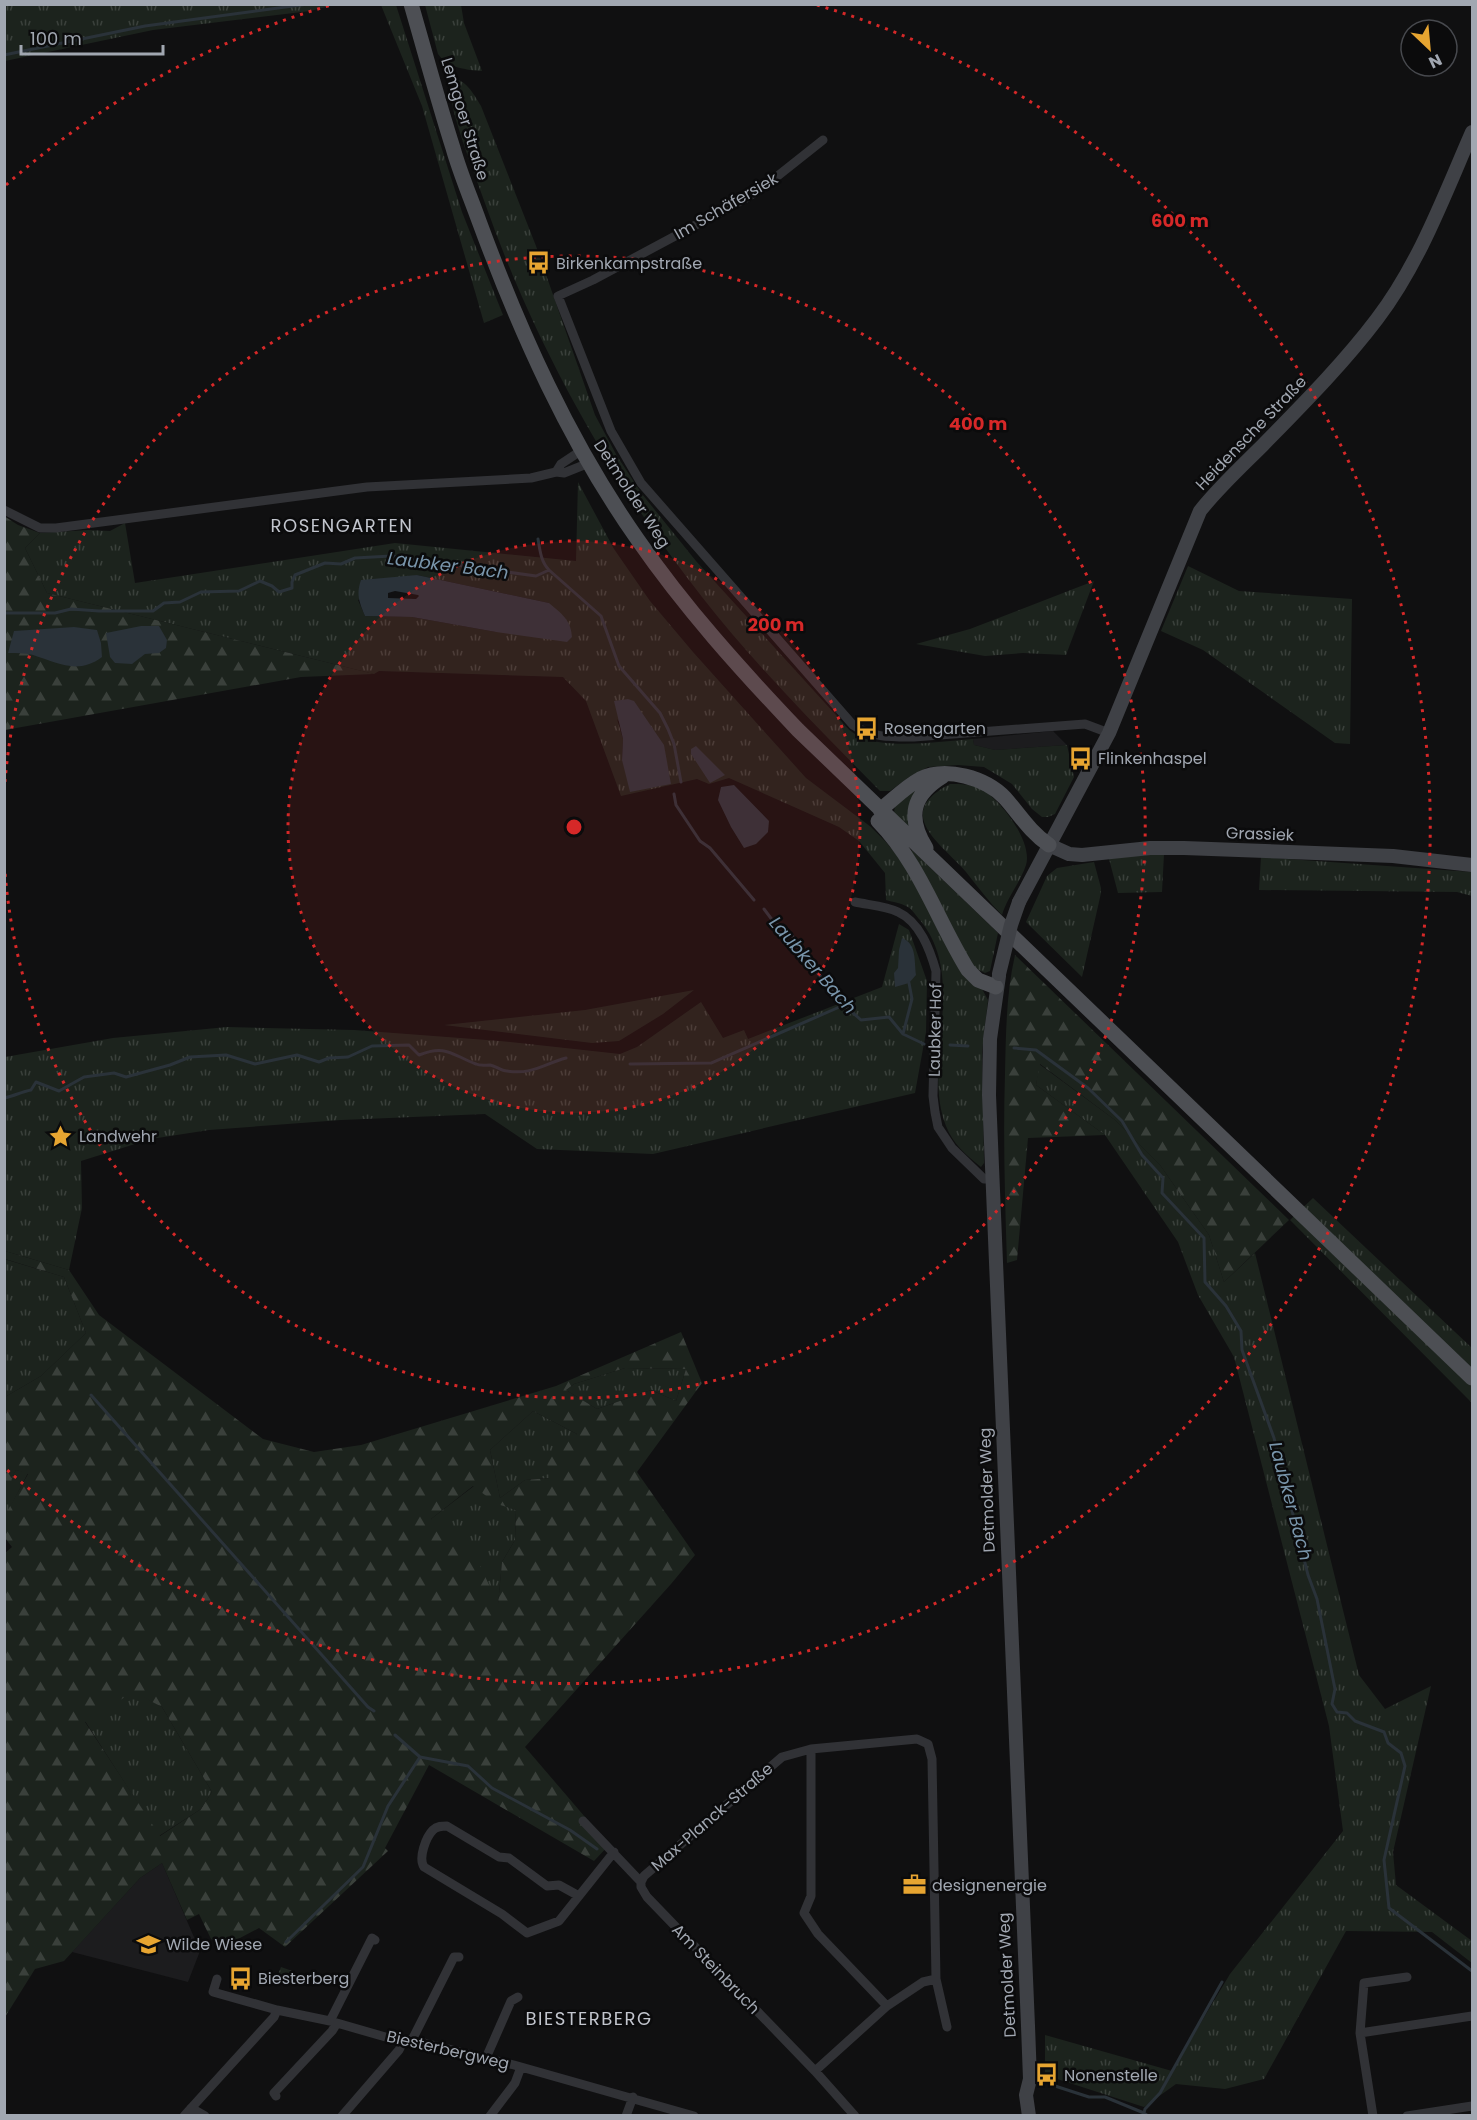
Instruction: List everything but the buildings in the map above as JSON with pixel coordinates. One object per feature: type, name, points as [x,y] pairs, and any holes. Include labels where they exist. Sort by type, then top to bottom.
[{"type":"main road","name":"Lemgoer Straße","points":[[411,4],[453,149],[487,243]]},
{"type":"main road","name":"Detmolder Weg","points":[[487,243],[517,319],[550,391],[585,457],[638,541],[692,611],[745,674],[845,776]]},
{"type":"main road","points":[[880,810],[918,780],[929,776],[946,775],[975,779],[992,788],[1006,800],[1037,837],[1049,845]]},
{"type":"main road","points":[[934,862],[916,828],[915,805],[921,794],[946,775]]},
{"type":"main road","points":[[845,776],[1473,1378]]},
{"type":"main road","points":[[845,776],[864,807],[890,833],[918,874],[968,970],[978,980],[998,980]]},
{"type":"street","name":"Heidensche Straße","points":[[1019,902],[1109,733],[1200,511],[1221,486],[1322,382],[1377,319],[1416,258],[1473,132]]},
{"type":"street","name":"Im Schäfersiek","points":[[558,296],[593,280],[748,197],[823,140]]},
{"type":"street","name":"Detmolder Weg","points":[[558,296],[607,422],[642,483],[853,726],[864,732],[886,737],[914,737],[1086,724],[1109,733]]},
{"type":"street","points":[[556,472],[561,464],[585,457]]},
{"type":"street","points":[[4,510],[40,528],[56,528],[367,487],[531,478],[556,472],[564,473],[585,457]]},
{"type":"street","name":"Grassiek","points":[[1049,845],[1074,855],[1150,848],[1184,848],[1393,856],[1473,865]]},
{"type":"street","name":"Detmolder Weg","points":[[1019,902],[998,980],[992,1015],[989,1067],[1030,2079],[1026,2095],[1031,2115]]},
{"type":"street","name":"Laubker Hof","points":[[855,903],[896,911],[905,916],[922,935],[931,953],[936,971],[933,1096],[938,1127],[952,1148],[984,1179],[992,1179]]},
{"type":"street","name":"Max-Planck-Straße","points":[[642,1882],[644,1876],[782,1756],[811,1749],[917,1739],[928,1744],[933,1759],[936,1979]]},
{"type":"street","points":[[811,1749],[811,1896],[804,1913],[818,1934],[886,2006]]},
{"type":"street","name":"Am Steinbruch","points":[[584,1821],[642,1882],[641,1887],[646,1897],[855,2115]]},
{"type":"street","points":[[579,1896],[559,1885],[547,1886],[509,1858],[499,1857],[447,1826],[440,1826],[432,1831],[422,1854],[421,1863],[424,1867],[502,1914],[524,1932],[531,1932],[559,1921],[579,1896],[614,1852]]},
{"type":"street","points":[[276,2096],[274,2093],[332,2031],[372,1938],[375,1940]]},
{"type":"street","points":[[342,2115],[408,2040],[454,1957],[459,1958]]},
{"type":"street","points":[[1373,2115],[1360,2033],[1364,1983],[1407,1977]]},
{"type":"street","name":"Biesterbergweg","points":[[217,1979],[213,1992],[389,2038],[408,2040],[486,2058],[694,2115]]},
{"type":"street","points":[[815,2071],[886,2006],[922,1982],[936,1979],[947,2026]]},
{"type":"street","points":[[486,2058],[511,2001],[518,1997]]},
{"type":"street","points":[[188,2112],[274,2018],[277,2010]]},
{"type":"street","points":[[1360,2033],[1473,2016]]},
{"type":"street","points":[[490,2115],[515,2083],[520,2067]]},
{"type":"street","points":[[626,2115],[633,2097]]},
{"type":"street","points":[[1407,2115],[1473,2106]]},
{"type":"street","points":[[188,2112],[205,2115]]},
{"type":"shaded area","points":[[417,575],[549,603],[568,622],[572,637],[567,642],[412,617],[365,616],[359,598],[361,580]],"holes":[[[395,591],[418,595],[416,599],[388,598],[388,593]]]},
{"type":"shaded area","points":[[141,626],[159,626],[167,640],[166,648],[159,653],[145,654],[132,664],[115,663],[110,657],[106,633]]},
{"type":"shaded area","points":[[74,627],[97,630],[102,657],[85,665],[68,666],[30,654],[8,653],[14,631]]},
{"type":"shaded area","points":[[628,699],[634,701],[664,745],[671,784],[630,792],[622,760],[623,739],[614,701]]},
{"type":"shaded area","points":[[1053,731],[1067,745],[995,750],[974,745],[973,739]]},
{"type":"shaded area","points":[[696,746],[725,775],[710,783],[691,754],[691,749]]},
{"type":"shaded area","points":[[734,785],[769,821],[768,832],[756,844],[744,848],[718,800],[721,787]]},
{"type":"shaded area","points":[[902,938],[912,948],[916,975],[909,983],[895,987],[894,973],[898,968]]},
{"type":"shaded area","points":[[162,1863],[200,1951],[188,1982],[72,1952],[140,1878]]},
{"type":"green space","points":[[5,4],[334,5],[310,11],[153,30],[5,61]]},
{"type":"green space","points":[[381,5],[396,5],[462,212],[503,315],[484,323],[422,106]]},
{"type":"green space","points":[[425,5],[461,5],[464,23],[482,71],[464,69],[442,59],[438,54]]},
{"type":"green space","points":[[450,78],[465,84],[481,106],[536,246],[595,415],[617,456],[642,494],[696,561],[855,734],[866,739],[896,744],[973,739],[974,745],[995,750],[1067,745],[1074,777],[1055,814],[1042,817],[1032,809],[1012,784],[984,767],[958,765],[928,767],[890,791],[880,791],[788,696],[723,623],[637,507],[578,410],[552,360],[506,258],[469,160],[450,95],[448,80]]},
{"type":"green space","points":[[578,482],[614,549],[650,601],[693,652],[806,778],[871,827],[913,875],[988,1000],[982,1052],[984,1163],[981,1167],[965,1154],[952,1138],[946,1126],[940,1101],[938,1075],[943,995],[941,969],[934,943],[911,909],[903,904],[886,900],[885,873],[859,841],[839,827],[729,778],[709,784],[697,779],[621,796],[586,701],[563,677],[379,671],[374,674],[47,593],[25,548],[40,533],[110,531],[125,523],[135,583],[395,543],[576,561]],"holes":[[[417,575],[549,603],[496,632],[412,617],[365,616],[358,600]],[[617,719],[671,784],[622,760],[623,739]]]},
{"type":"green space","points":[[4,516],[18,525],[40,533],[25,548],[47,593],[374,674],[301,677],[5,730]]},
{"type":"green space","points":[[1188,566],[1239,591],[1352,599],[1350,744],[1335,743],[1203,650],[1161,631]]},
{"type":"green space","points":[[1094,581],[1066,655],[1023,653],[985,656],[916,644],[970,629]]},
{"type":"green space","points":[[921,784],[910,828],[894,813],[895,805]]},
{"type":"green space","points":[[950,784],[973,786],[989,794],[1014,822],[1025,845],[1026,865],[1002,915],[927,828],[923,817],[925,806],[933,795]]},
{"type":"green space","points":[[912,850],[998,933],[990,971],[985,973],[972,967],[910,853]]},
{"type":"green space","points":[[1164,854],[1162,892],[1118,893],[1109,859],[1115,856]]},
{"type":"green space","points":[[1261,857],[1472,872],[1472,896],[1457,892],[1259,890]]},
{"type":"green space","points":[[1094,862],[1101,893],[1082,977],[1026,922],[1047,876],[1057,868]]},
{"type":"green space","points":[[899,924],[909,930],[927,981],[926,1032],[915,1093],[653,1154],[537,1149],[485,1114],[341,1120],[209,1130],[151,1139],[81,1161],[82,1208],[69,1270],[5,1251],[5,1057],[113,1038],[227,1027],[354,1030],[500,1041],[620,1054],[637,1047],[701,1002],[723,1038],[744,1030],[748,1039],[882,987]]},
{"type":"green space","points":[[1015,955],[1289,1220],[1224,1282],[1209,1235],[1160,1165],[1115,1120],[1040,1064],[1036,1085],[1105,1135],[1028,1138],[1017,1260],[1007,1263],[1004,1098],[1008,1000]]},
{"type":"green space","points":[[694,990],[663,1014],[619,1041],[592,1043],[444,1025],[585,1010]]},
{"type":"green space","points":[[1039,1064],[1115,1120],[1160,1165],[1209,1235],[1224,1282],[1255,1253],[1359,1675],[1385,1709],[1431,1686],[1393,1852],[1396,1885],[1472,1941],[1472,1963],[1432,1932],[1346,1931],[1264,2079],[1225,2089],[1176,2084],[1144,2107],[1045,2074],[1045,2035],[1172,2071],[1230,1974],[1343,1831],[1329,1726],[1234,1357],[1198,1295],[1178,1242],[1105,1135],[1036,1085]]},
{"type":"green space","points":[[1313,1198],[1472,1348],[1472,1403],[1290,1220]]},
{"type":"green space","points":[[5,1251],[69,1270],[99,1315],[263,1439],[314,1452],[361,1445],[556,1386],[681,1332],[702,1383],[637,1472],[695,1555],[525,1747],[609,1845],[594,1861],[429,1765],[385,1848],[388,1851],[285,1947],[259,1928],[223,1947],[211,1939],[199,1914],[187,1920],[162,1863],[140,1878],[64,1961],[35,1969],[5,2017],[4,1554],[12,1547],[5,1538],[4,1517],[28,1474],[16,1470],[5,1489],[5,1397],[41,1376],[86,1333],[64,1277],[5,1259]],"holes":[[[625,1368],[686,1369],[676,1401],[651,1390],[597,1409],[566,1390],[574,1384]],[[533,1411],[577,1434],[546,1458],[550,1478],[525,1480],[500,1498],[490,1450]],[[473,1486],[497,1504],[516,1510],[515,1540],[502,1562],[498,1604],[475,1555],[456,1532],[431,1519]],[[133,1692],[162,1707],[212,1792],[201,1809],[160,1836],[85,1722]]]},
{"type":"green space","points":[[4,1259],[64,1277],[86,1333],[41,1376],[5,1397]]},
{"type":"green space","points":[[625,1368],[686,1369],[676,1401],[651,1390],[597,1409],[566,1390],[574,1384]]},
{"type":"green space","points":[[533,1411],[577,1434],[550,1478],[525,1480],[500,1498],[490,1450]]},
{"type":"green space","points":[[16,1470],[28,1473],[5,1517],[4,1489]]},
{"type":"green space","points":[[474,1486],[497,1503],[516,1510],[515,1540],[502,1562],[498,1605],[431,1519]]},
{"type":"green space","points":[[133,1691],[162,1707],[212,1792],[201,1809],[159,1836],[85,1721]]},
{"type":"green space","points":[[281,1967],[295,1972],[291,1983],[276,1980]]},
{"type":"waterway","points":[[4,55],[145,26],[308,4]]},
{"type":"waterway","points":[[538,539],[540,552],[549,570]]},
{"type":"waterway","name":"Laubker Bach","points":[[4,613],[55,613],[71,609],[153,611],[164,603],[180,602],[201,592],[239,591],[260,581],[279,592],[292,588],[295,575],[325,563],[341,564],[355,558],[391,556],[536,576],[549,570],[601,616],[619,666],[660,713],[668,729],[674,744],[681,782]]},
{"type":"waterway","name":"Laubker Bach","points":[[674,794],[676,805],[700,841],[710,848],[754,900]]},
{"type":"waterway","name":"Laubker Bach","points":[[764,909],[773,921],[791,934],[816,971],[844,1005],[861,1020],[889,1017],[903,1034],[924,1044]]},
{"type":"waterway","points":[[903,1034],[912,999],[909,983]]},
{"type":"waterway","points":[[630,1064],[711,1063],[844,1005]]},
{"type":"waterway","points":[[4,1098],[31,1090],[36,1082],[59,1091],[84,1077],[114,1073],[126,1077],[190,1057],[226,1055],[255,1064],[297,1055],[319,1062],[329,1058],[348,1057],[372,1046],[409,1045],[419,1055],[436,1050],[449,1052],[478,1065],[490,1065],[505,1071],[516,1072],[524,1072],[566,1058]]},
{"type":"waterway","name":"Laubker Bach","points":[[950,1045],[968,1046]]},
{"type":"waterway","name":"Laubker Bach","points":[[1014,1048],[1036,1050],[1088,1088],[1122,1121],[1142,1155],[1163,1178],[1162,1193],[1204,1238],[1205,1282],[1226,1306],[1241,1331],[1242,1350],[1274,1438],[1308,1575],[1317,1599],[1335,1689],[1332,1704],[1337,1712],[1347,1713],[1355,1721],[1384,1732],[1388,1743],[1401,1753],[1405,1766],[1384,1860],[1389,1908],[1472,1971]]},
{"type":"waterway","points":[[91,1395],[368,1707],[374,1711]]},
{"type":"waterway","points":[[395,1735],[420,1757],[468,1766],[492,1788],[570,1830],[597,1849]]},
{"type":"waterway","points":[[286,1942],[363,1867],[388,1806],[420,1757]]},
{"type":"waterway","points":[[1148,2116],[1144,2113],[1145,2109],[1160,2093],[1222,1982]]},
{"type":"waterway","points":[[1055,2086],[1089,2097],[1105,2097],[1144,2113]]},
{"type":"place","name":"Birkenkampstraße","points":[[538,263]]},
{"type":"place","name":"Rosengarten","points":[[866,728]]},
{"type":"place","name":"Flinkenhaspel","points":[[1080,758]]},
{"type":"place","name":"Landwehr","points":[[61,1136]]},
{"type":"place","name":"designenergie","points":[[914,1885]]},
{"type":"place","name":"Wilde Wiese","points":[[148,1944]]},
{"type":"place","name":"Biesterberg","points":[[240,1978]]},
{"type":"place","name":"Nonenstelle","points":[[1046,2075]]},
{"type":"district","name":"ROSENGARTEN","points":[[342,525]]},
{"type":"district","name":"BIESTERBERG","points":[[589,2018]]}]
